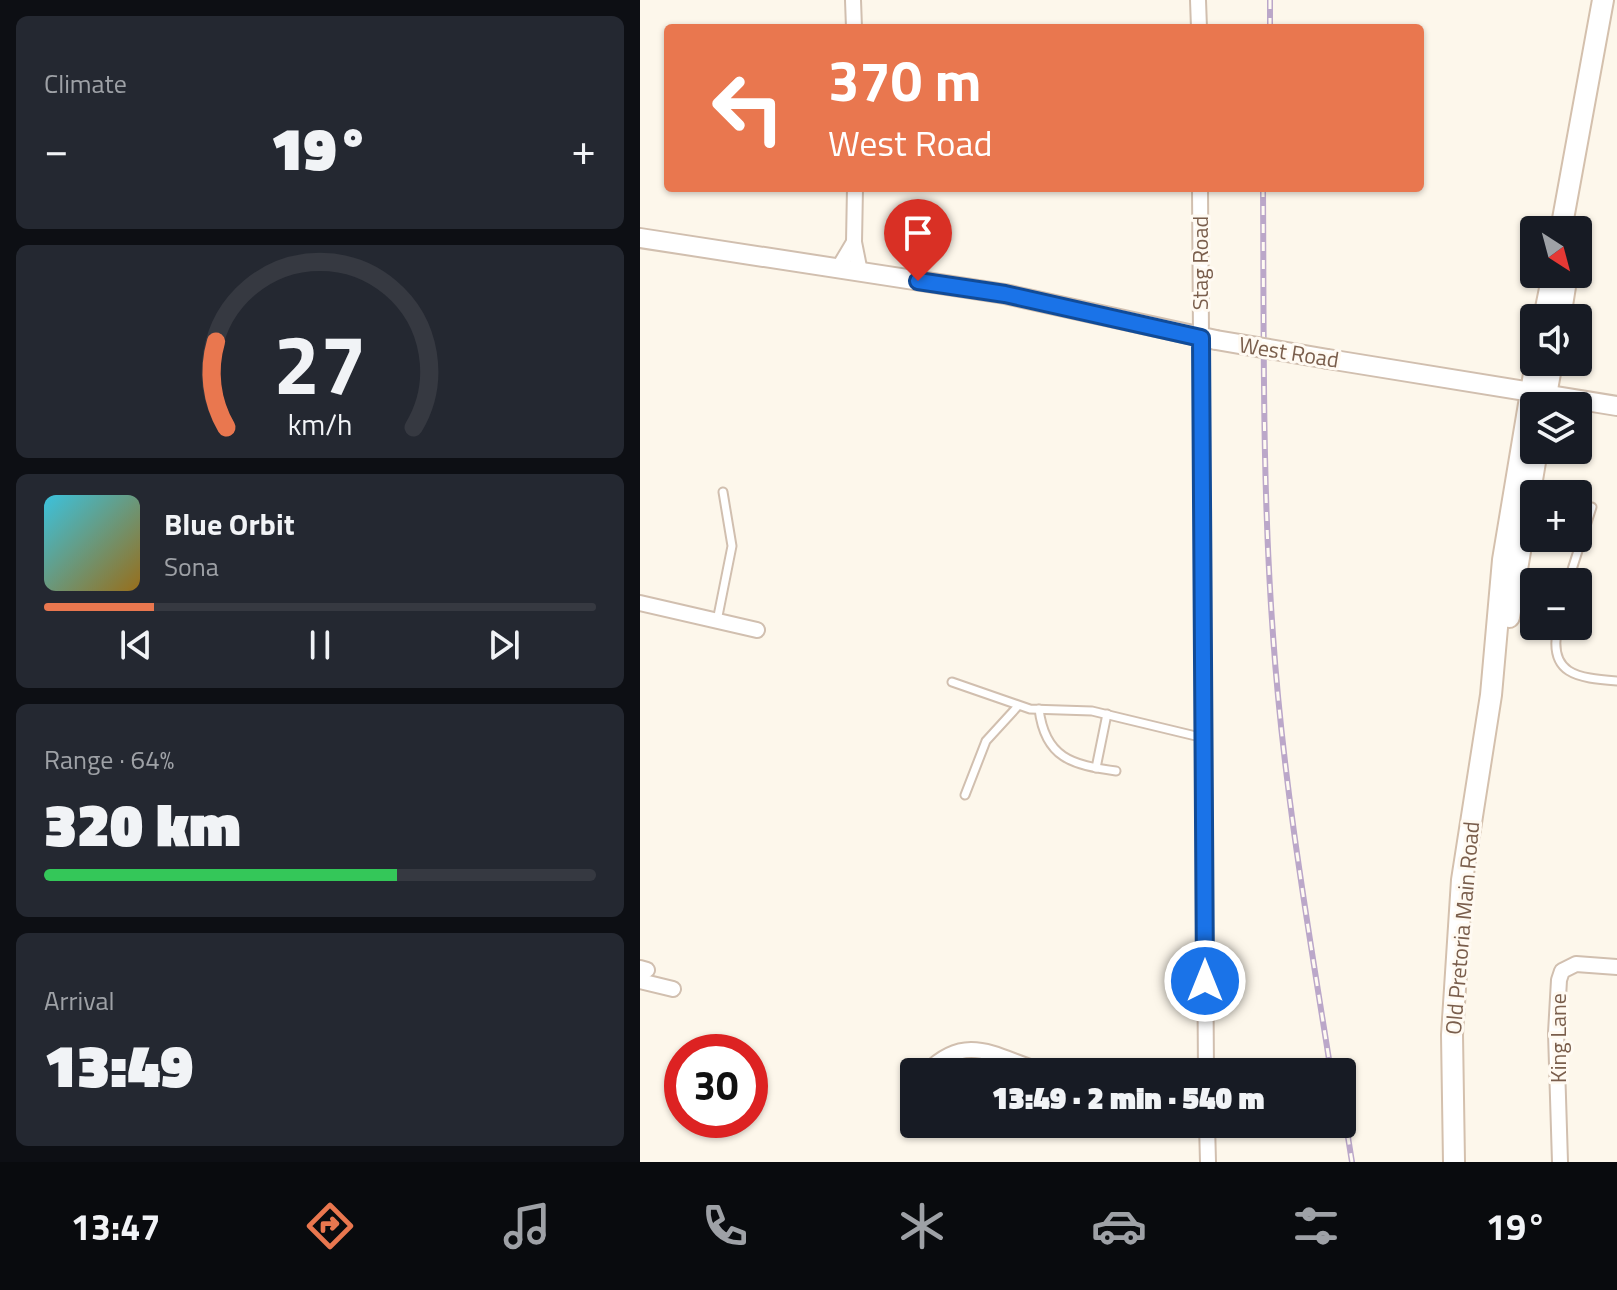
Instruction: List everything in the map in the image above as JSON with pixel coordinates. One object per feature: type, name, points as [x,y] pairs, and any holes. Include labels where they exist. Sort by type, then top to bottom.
[{"type":"main road","points":[[1564,216],[1603,0]]},
{"type":"main road","points":[[1577,216],[1611,0]]},
{"type":"main road","name":"Old Pretoria Main Road","points":[[1454,1162],[1452,1035],[1458,922],[1491,695],[1503,560],[1525,464]]},
{"type":"main road","name":"Old Pretoria Main Road","points":[[1491,695],[1502,659],[1535,464]]},
{"type":"street","points":[[853,0],[854,24]]},
{"type":"street","points":[[1198,0],[1199,24]]},
{"type":"street","points":[[855,192],[854,242],[860,272]]},
{"type":"street","name":"Stag Road","points":[[1200,192],[1208,339],[1204,738],[1206,1058]]},
{"type":"street","name":"West Road","points":[[640,238],[1005,294],[1208,339],[1520,393]]},
{"type":"street","points":[[838,269],[854,242]]},
{"type":"street","name":"West Road","points":[[1592,403],[1617,406]]},
{"type":"street","points":[[640,603],[757,630]]},
{"type":"street","name":"King Lane","points":[[1560,1162],[1556,1033],[1559,980],[1568,966],[1617,967]]},
{"type":"street","points":[[642,973],[673,989]]},
{"type":"street","points":[[944,1058],[953,1051],[974,1048],[1004,1058]]},
{"type":"street","points":[[1207,1138],[1208,1162]]},
{"type":"lane","points":[[717,621],[732,546],[723,492]]},
{"type":"lane","points":[[1557,640],[1556,651],[1563,668],[1580,676],[1617,681]]},
{"type":"lane","points":[[952,682],[1018,706],[1107,714],[1204,738]]},
{"type":"lane","points":[[965,795],[986,741],[1018,706]]},
{"type":"lane","points":[[1039,709],[1046,737],[1055,750],[1071,763],[1116,771]]},
{"type":"lane","points":[[1096,768],[1107,714]]},
{"type":"railway","points":[[1270,0],[1270,24]]},
{"type":"railway","points":[[1263,192],[1265,467],[1277,690],[1305,909],[1329,1058]]},
{"type":"railway","points":[[1348,1138],[1352,1162]]},
{"type":"route","points":[[918,281],[1005,294],[1201,338],[1205,981]]}]
